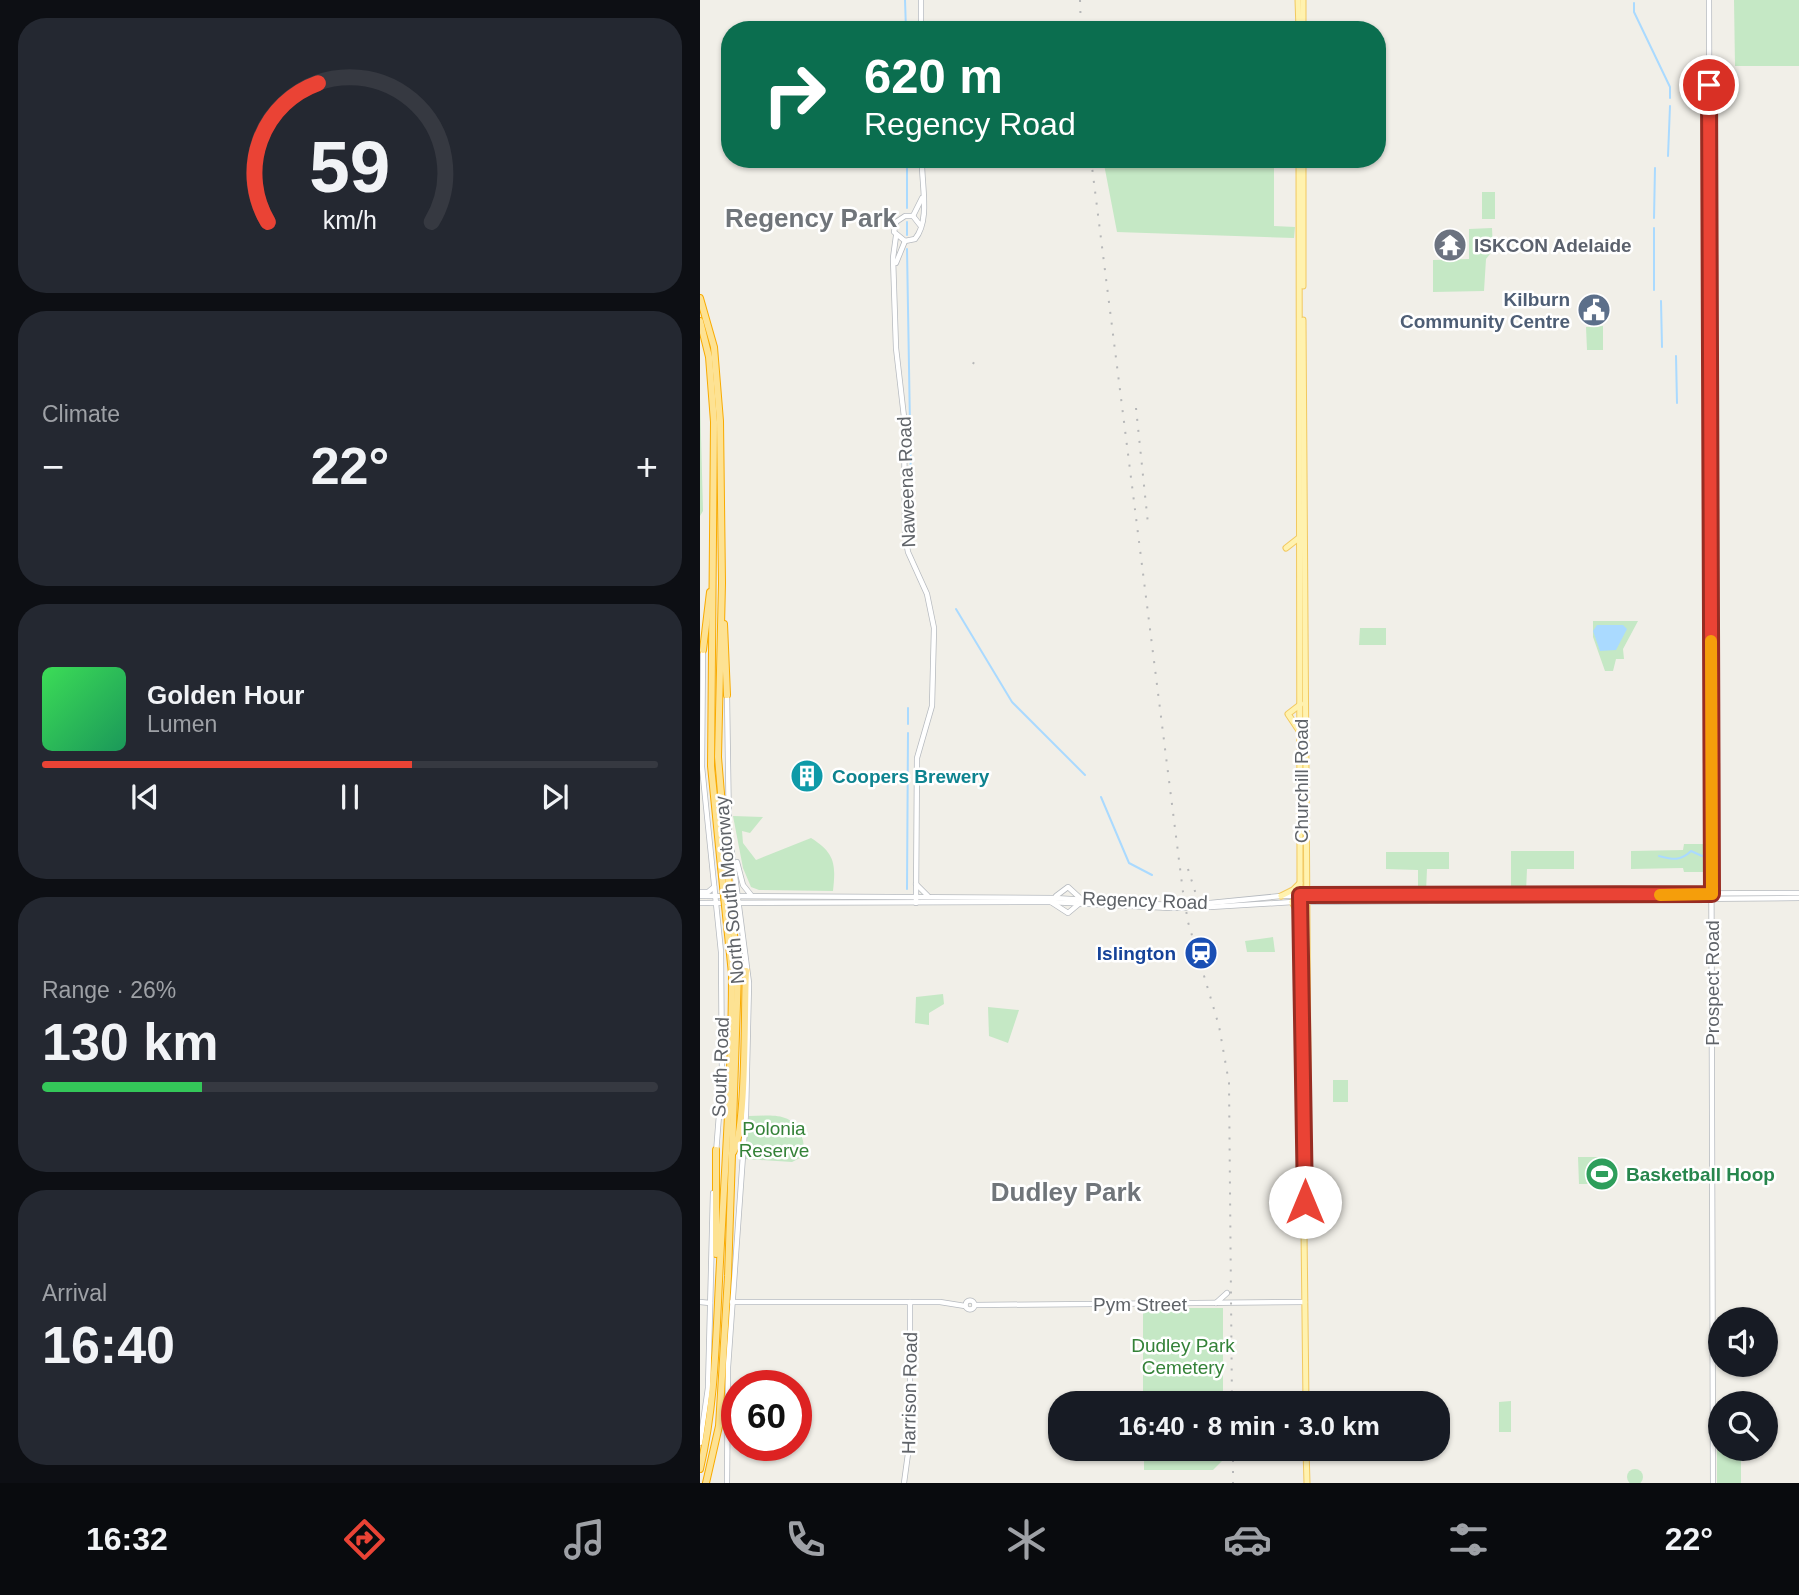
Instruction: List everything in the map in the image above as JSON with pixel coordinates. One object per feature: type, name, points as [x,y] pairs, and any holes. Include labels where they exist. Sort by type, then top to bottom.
[{"type":"highway","name":"North South Motorway","points":[[700,298],[714,347],[718,380],[722,583],[718,757],[724,866]]},
{"type":"highway","name":"North South Motorway","points":[[700,321],[709,357],[714,422],[711,766],[735,974],[732,1154],[719,1426],[706,1483]]},
{"type":"highway","points":[[703,650],[713,572]]},
{"type":"highway","points":[[722,583],[727,695]]},
{"type":"highway","points":[[732,1154],[737,1149],[741,1114],[746,971]]},
{"type":"highway","name":"North South Motorway","points":[[700,1469],[713,1399],[735,974]]},
{"type":"highway","points":[[716,1150],[716,1258],[719,1273]]},
{"type":"main road","points":[[921,0],[921,21]]},
{"type":"main road","points":[[1301,0],[1301,21]]},
{"type":"main road","name":"Prospect Road","points":[[1709,0],[1714,1483]]},
{"type":"main road","points":[[913,216],[898,219],[894,228],[896,236],[905,241],[918,236],[924,208],[922,168]]},
{"type":"main road","name":"Churchill Road","points":[[1301,168],[1308,1391]]},
{"type":"main road","name":"Churchill Road","points":[[1301,168],[1300,883],[1304,899],[1300,916],[1306,1129],[1307,1304]]},
{"type":"main road","points":[[913,216],[922,197]]},
{"type":"main road","points":[[913,216],[920,225]]},
{"type":"main road","points":[[1299,246],[1303,233]]},
{"type":"main road","name":"Naweena Road","points":[[896,236],[896,348],[904,417],[905,535],[908,552],[927,594],[934,628],[932,706],[917,758],[916,900]]},
{"type":"main road","name":"Naweena Road","points":[[895,264],[905,241]]},
{"type":"main road","points":[[1286,548],[1300,537]]},
{"type":"main road","name":"South Road","points":[[700,1443],[708,1388],[716,1150],[722,1077],[721,953],[702,767],[703,650]]},
{"type":"main road","name":"South Road","points":[[727,695],[729,830],[743,914],[749,983],[747,1093],[729,1367],[727,1483]]},
{"type":"main road","points":[[1301,704],[1289,714],[1301,735]]},
{"type":"main road","points":[[729,830],[743,885],[751,895]]},
{"type":"main road","points":[[700,894],[714,888],[714,881]]},
{"type":"main road","points":[[1280,896],[1300,883]]},
{"type":"main road","points":[[901,897],[911,892],[916,884],[929,897]]},
{"type":"main road","points":[[1068,887],[1081,901],[1071,907],[1068,913],[1052,900],[1068,887]]},
{"type":"main road","name":"Regency Road","points":[[700,894],[901,897],[916,900],[929,897],[948,900]]},
{"type":"main road","name":"Regency Road","points":[[1210,905],[1280,896],[1304,899],[1700,899],[1712,896],[1726,899],[1799,896]]},
{"type":"main road","name":"Regency Road","points":[[700,903],[841,904],[916,900],[1052,900],[1171,907],[1292,902],[1304,899],[1799,896]]},
{"type":"main road","points":[[835,897],[841,904]]},
{"type":"main road","points":[[1700,899],[1712,911],[1717,903],[1726,899]]},
{"type":"main road","points":[[743,914],[759,902]]},
{"type":"main road","points":[[1292,902],[1300,916]]},
{"type":"main road","points":[[708,903],[717,913]]},
{"type":"main road","points":[[1215,1304],[1227,1293]]},
{"type":"main road","points":[[700,1302],[710,1303]]},
{"type":"main road","points":[[732,1302],[909,1302]]},
{"type":"main road","name":"Pym Street","points":[[909,1302],[965,1306],[971,1310],[975,1305],[1307,1304]]},
{"type":"main road","name":"Harrison Road","points":[[904,1483],[910,1439],[909,1302]]},
{"type":"main road","points":[[1308,1461],[1308,1483]]},
{"type":"green space","points":[[1734,0],[1799,0],[1799,66],[1735,66]]},
{"type":"green space","points":[[1105,168],[1274,168],[1274,226],[1295,227],[1294,238],[1117,232]]},
{"type":"green space","points":[[1482,192],[1495,192],[1495,219],[1482,219]]},
{"type":"green space","points":[[1492,228],[1493,250],[1486,259],[1484,291],[1433,292],[1433,260],[1469,259],[1469,229]]},
{"type":"green space","points":[[1603,326],[1603,350],[1587,350],[1586,327]]},
{"type":"green space","points":[[700,398],[703,511],[700,516]]},
{"type":"green space","points":[[1593,621],[1638,621],[1623,649],[1624,659],[1616,659],[1613,671],[1605,671],[1593,637]]},
{"type":"green space","points":[[1360,628],[1386,628],[1386,645],[1359,645]]},
{"type":"green space","points":[[733,816],[763,817],[750,833],[742,831],[743,843],[756,860],[811,838],[819,843],[829,854],[834,866],[833,891],[759,890],[751,887],[743,868]]},
{"type":"green space","points":[[1684,844],[1706,844],[1706,872],[1684,872],[1683,868],[1631,869],[1631,851],[1683,850]]},
{"type":"green space","points":[[1511,851],[1574,851],[1574,869],[1527,869],[1526,892],[1511,892]]},
{"type":"green space","points":[[1386,852],[1449,852],[1449,869],[1427,869],[1426,892],[1418,892],[1418,870],[1386,869]]},
{"type":"green space","points":[[1273,937],[1275,952],[1247,952],[1245,941]]},
{"type":"green space","points":[[943,994],[944,1004],[929,1013],[929,1025],[915,1023],[916,997]]},
{"type":"green space","points":[[988,1007],[1019,1010],[1008,1043],[989,1036]]},
{"type":"green space","points":[[1333,1080],[1348,1080],[1348,1102],[1333,1102]]},
{"type":"green space","name":"Polonia Reserve","points":[[749,1116],[780,1116],[792,1122],[803,1140],[802,1157],[792,1162],[745,1159]]},
{"type":"green space","points":[[1578,1157],[1606,1157],[1605,1184],[1579,1184]]},
{"type":"green space","name":"Dudley Park Cemetery","points":[[1143,1308],[1223,1308],[1223,1391],[1143,1391]]},
{"type":"green space","points":[[1511,1401],[1511,1432],[1499,1432],[1499,1402]]},
{"type":"green space","points":[[1144,1461],[1222,1461],[1213,1470],[1144,1470]]},
{"type":"green space","points":[[1717,1461],[1741,1461],[1741,1483],[1717,1483]]},
{"type":"green space","points":[[1635,1469],[1641,1471],[1641,1483],[1635,1485],[1629,1483],[1627,1477],[1629,1471]]},
{"type":"water","points":[[1597,625],[1623,625],[1627,629],[1616,650],[1600,651],[1593,631]]},
{"type":"waterway","points":[[905,0],[906,21]]},
{"type":"waterway","points":[[1634,3],[1634,12],[1670,87],[1670,98]]},
{"type":"waterway","points":[[1668,156],[1670,106]]},
{"type":"waterway","points":[[907,168],[907,208]]},
{"type":"waterway","points":[[1654,218],[1655,168]]},
{"type":"waterway","points":[[907,222],[907,235]]},
{"type":"waterway","points":[[1654,228],[1654,290]]},
{"type":"waterway","points":[[907,249],[912,544]]},
{"type":"waterway","points":[[1661,301],[1662,347]]},
{"type":"waterway","points":[[1676,356],[1677,403]]},
{"type":"waterway","points":[[956,609],[1012,702],[1085,775]]},
{"type":"waterway","points":[[908,708],[908,724]]},
{"type":"waterway","points":[[907,889],[908,733]]},
{"type":"waterway","points":[[1101,797],[1129,863],[1152,875]]},
{"type":"waterway","points":[[1659,856],[1679,858],[1691,851],[1702,856]]},
{"type":"railway","points":[[1080,0],[1081,21]]},
{"type":"railway","points":[[1092,168],[1183,892],[1188,922],[1219,1026],[1229,1083],[1232,1391]]},
{"type":"railway","points":[[973,364],[977,356]]},
{"type":"railway","points":[[1136,408],[1148,524]]},
{"type":"railway","points":[[1188,869],[1199,904]]},
{"type":"railway","points":[[1233,1461],[1233,1483]]},
{"type":"slow traffic","points":[[1660,895],[1712,894],[1711,641]]},
{"type":"place","name":"ISKCON Adelaide","points":[[1450,245]]},
{"type":"place","name":"Kilburn Community Centre","points":[[1594,310]]},
{"type":"place","name":"Coopers Brewery","points":[[807,776]]},
{"type":"place","name":"Islington","points":[[1201,953]]},
{"type":"place","name":"Basketball Hoop","points":[[1602,1174]]},
{"type":"district","name":"Regency Park","points":[[811,218]]},
{"type":"district","name":"Dudley Park","points":[[1066,1192]]},
{"type":"route","points":[[1305,1202],[1300,895],[1712,894],[1709,85]]}]
